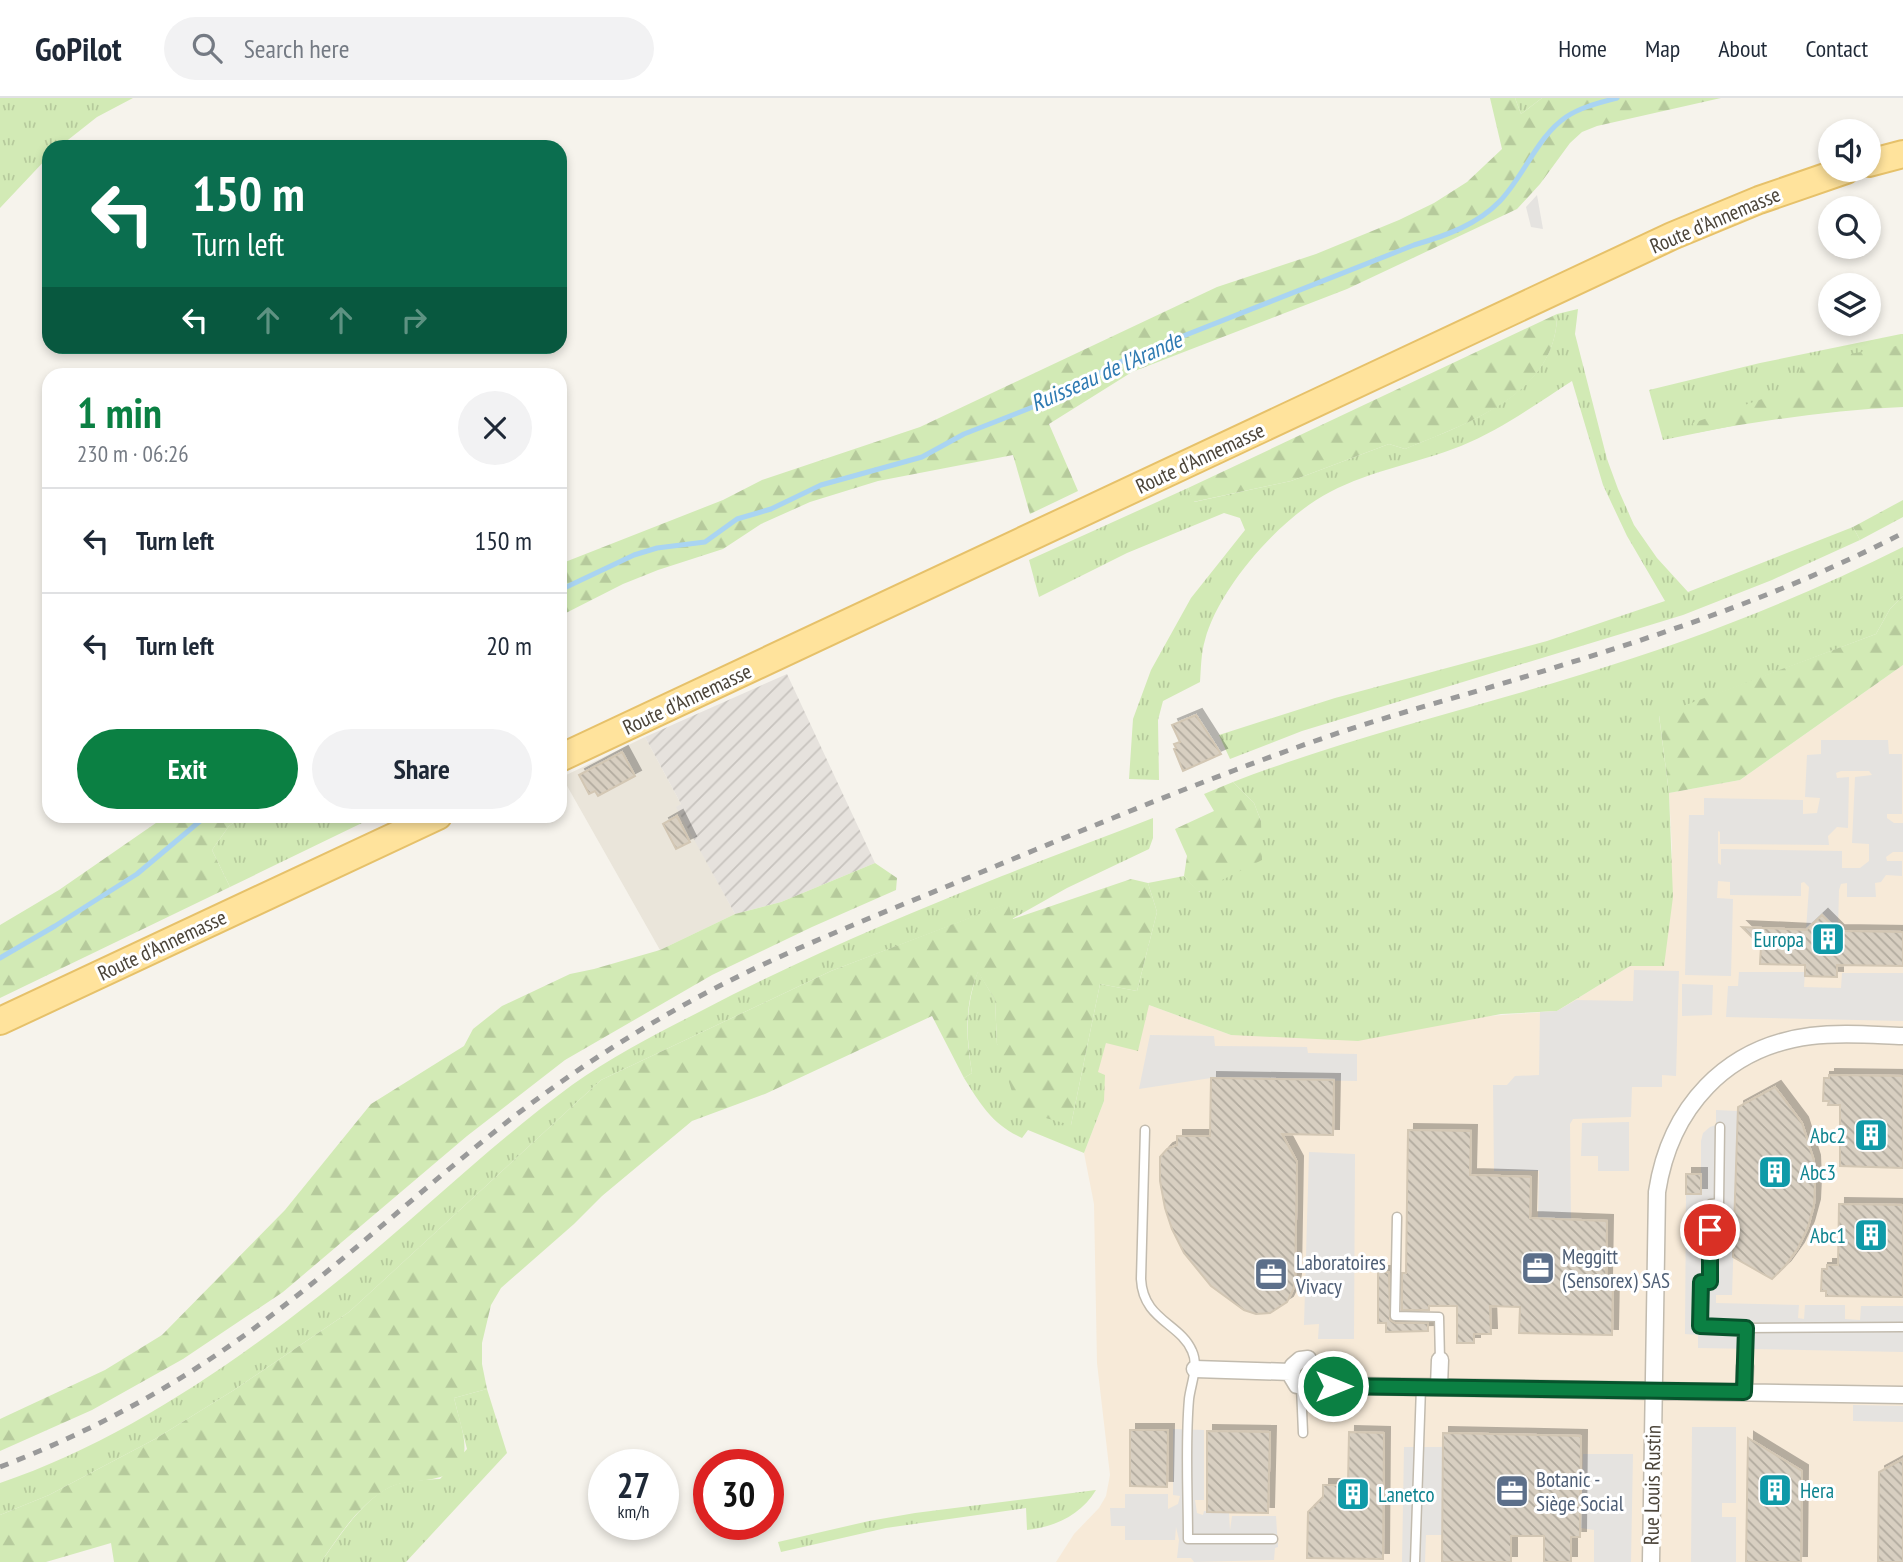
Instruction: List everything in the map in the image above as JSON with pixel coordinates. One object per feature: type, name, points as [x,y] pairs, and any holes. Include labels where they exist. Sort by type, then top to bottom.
[{"type":"main road","points":[[1881,160],[1903,154]]},
{"type":"main road","name":"Route d'Annemasse","points":[[567,755],[1672,236],[1759,200],[1818,180]]},
{"type":"main road","name":"Route d'Annemasse","points":[[0,1021],[423,823]]},
{"type":"street","name":"Rue Louis Rustin","points":[[1651,1562],[1656,1205],[1660,1168],[1677,1125],[1698,1095],[1737,1062],[1766,1047],[1805,1037],[1856,1034],[1903,1036]]},
{"type":"street","points":[[1296,1379],[1297,1362],[1308,1359]]},
{"type":"street","points":[[1439,1387],[1440,1360]]},
{"type":"street","points":[[1744,1392],[1745,1366]]},
{"type":"street","points":[[1195,1369],[1421,1387],[1903,1395]]},
{"type":"lane","points":[[1720,1127],[1719,1203],[1711,1204],[1710,1282],[1701,1282],[1700,1326],[1903,1327]]},
{"type":"lane","points":[[1145,1130],[1141,1279],[1143,1293],[1154,1312],[1188,1344],[1193,1353],[1195,1369],[1189,1402],[1188,1539],[1273,1539]]},
{"type":"lane","points":[[1397,1217],[1395,1316],[1439,1317],[1440,1360]]},
{"type":"lane","points":[[1745,1366],[1746,1328]]},
{"type":"lane","points":[[1296,1379],[1303,1433]]},
{"type":"lane","points":[[1415,1562],[1421,1387]]},
{"type":"shaded area","points":[[1537,195],[1543,229],[1531,227],[1526,207]]},
{"type":"shaded area","points":[[1903,665],[1903,1562],[1056,1562],[1074,1534],[1099,1508],[1106,1496],[1110,1475],[1097,1363],[1094,1204],[1084,1153],[1104,1101],[1097,1072],[1106,1043],[1149,1005],[1231,1035],[1557,1011],[1630,966],[1664,966],[1672,849],[1669,793],[1740,780]]},
{"type":"shaded area","points":[[787,674],[875,863],[781,902],[735,914],[676,807],[681,804],[645,737]]},
{"type":"shaded area","points":[[645,737],[681,804],[677,807],[735,914],[660,950],[567,786],[567,775]]},
{"type":"shaded area","points":[[1821,740],[1888,740],[1889,754],[1902,754],[1902,814],[1887,814],[1887,818],[1894,823],[1903,823],[1903,852],[1893,852],[1886,857],[1887,861],[1902,861],[1902,876],[1886,875],[1881,882],[1875,883],[1876,897],[1847,897],[1847,883],[1841,884],[1838,931],[1822,915],[1806,930],[1809,887],[1804,882],[1801,883],[1801,896],[1730,895],[1730,882],[1718,881],[1717,898],[1733,899],[1731,976],[1685,975],[1689,815],[1704,815],[1704,798],[1803,800],[1803,814],[1817,813],[1820,798],[1805,797],[1807,755],[1821,754]],"holes":[[[1869,771],[1872,775],[1855,777],[1852,843],[1869,844],[1869,861],[1860,868],[1842,868],[1842,851],[1721,849],[1721,865],[1718,863],[1718,831],[1720,844],[1829,845],[1828,836],[1837,827],[1848,828],[1849,777],[1837,778],[1836,773]]]},
{"type":"shaded area","points":[[1634,970],[1679,971],[1676,1076],[1662,1075],[1662,1087],[1632,1087],[1631,1117],[1573,1119],[1570,1124],[1571,1219],[1538,1219],[1539,1171],[1494,1171],[1493,1085],[1507,1085],[1515,1076],[1539,1075],[1540,1012],[1557,1011],[1576,1000],[1633,1001]]},
{"type":"shaded area","points":[[1739,972],[1805,972],[1804,987],[1841,988],[1842,973],[1903,973],[1903,1021],[1726,1017],[1728,986],[1738,986]]},
{"type":"shaded area","points":[[1682,984],[1713,985],[1712,1015],[1682,1016]]},
{"type":"shaded area","points":[[1150,1035],[1214,1036],[1215,1046],[1307,1047],[1308,1053],[1357,1054],[1357,1081],[1211,1078],[1139,1089]]},
{"type":"shaded area","points":[[1716,1110],[1738,1111],[1732,1295],[1716,1295],[1716,1303],[1799,1305],[1798,1318],[1804,1319],[1805,1305],[1845,1305],[1845,1319],[1860,1320],[1861,1306],[1903,1306],[1903,1352],[1698,1348],[1698,1335],[1685,1334],[1686,1194],[1701,1194],[1701,1141],[1703,1133],[1716,1125]]},
{"type":"shaded area","points":[[1629,1122],[1629,1171],[1598,1171],[1598,1156],[1581,1156],[1582,1123]]},
{"type":"shaded area","points":[[1309,1152],[1355,1154],[1354,1339],[1318,1339],[1319,1324],[1304,1325]]},
{"type":"shaded area","points":[[1853,1405],[1903,1406],[1903,1422],[1853,1421]]},
{"type":"shaded area","points":[[1692,1427],[1736,1427],[1736,1503],[1722,1503],[1722,1517],[1736,1517],[1736,1562],[1691,1562]]},
{"type":"shaded area","points":[[1173,1429],[1204,1430],[1204,1500],[1195,1500],[1197,1513],[1229,1513],[1230,1530],[1232,1516],[1276,1516],[1278,1547],[1275,1548],[1274,1560],[1194,1562],[1191,1558],[1177,1558],[1179,1540],[1176,1527],[1175,1540],[1125,1540],[1125,1526],[1111,1526],[1110,1508],[1125,1508],[1125,1494],[1168,1494],[1168,1509],[1178,1504],[1180,1496],[1173,1495]]},
{"type":"shaded area","points":[[1404,1447],[1444,1447],[1442,1535],[1426,1535],[1425,1562],[1402,1562]]},
{"type":"shaded area","points":[[1583,1454],[1633,1454],[1631,1562],[1594,1562],[1594,1530],[1581,1528]]},
{"type":"green space","points":[[0,98],[133,98],[97,117],[68,140],[42,140],[42,163],[0,208]]},
{"type":"green space","points":[[1490,98],[1515,98],[1521,114],[1542,98],[1721,98],[1597,126],[1582,132],[1517,209],[1347,289],[1132,372],[1049,424],[1078,491],[1030,514],[1013,455],[878,481],[810,502],[761,524],[723,549],[623,584],[567,612],[567,561],[723,500],[762,480],[920,427],[1217,287],[1316,254],[1399,220],[1434,203],[1467,182],[1502,149]]},
{"type":"green space","points":[[1515,98],[1542,98],[1521,114]]},
{"type":"green space","points":[[1578,309],[1575,334],[1607,459],[1618,489],[1634,525],[1657,558],[1688,592],[1853,527],[1860,540],[1772,580],[1683,615],[1302,731],[1230,759],[1219,735],[1335,698],[1547,641],[1665,601],[1627,536],[1603,485],[1572,381],[1476,440],[1346,484],[1311,503],[1292,518],[1238,576],[1212,619],[1205,640],[1200,682],[1163,701],[1158,720],[1159,780],[1129,779],[1133,719],[1151,670],[1191,598],[1245,530],[1240,518],[1224,513],[1127,553],[1039,597],[1029,560],[1188,488],[1194,502],[1291,481],[1389,444],[1405,449],[1455,428],[1504,402],[1525,385],[1542,365],[1553,342],[1557,314]]},
{"type":"green space","points":[[1557,314],[1553,342],[1542,366],[1525,385],[1504,402],[1480,416],[1405,449],[1389,444],[1291,481],[1193,502],[1188,488]]},
{"type":"green space","points":[[1901,334],[1903,345],[1848,410],[1766,419],[1663,440],[1649,390],[1760,363]]},
{"type":"green space","points":[[1903,334],[1903,407],[1799,416],[1695,433],[1693,423],[1794,388],[1803,362],[1902,345]]},
{"type":"green space","points":[[1903,500],[1903,517],[1860,540],[1853,527]]},
{"type":"green space","points":[[1903,547],[1903,596],[1890,609],[1876,634],[1659,716],[1669,793],[1673,897],[1664,966],[1630,966],[1557,1011],[1501,1014],[1358,1041],[1231,1035],[1149,1005],[1138,1051],[1106,1043],[1098,1072],[1105,1075],[1104,1101],[1084,1153],[1028,1130],[1022,1138],[1012,1133],[988,1113],[964,1078],[972,1073],[968,1022],[978,971],[995,1000],[997,1044],[1071,1125],[1100,984],[1137,991],[1157,912],[1148,883],[1184,876],[1199,892],[1261,821],[1254,803],[1233,782],[1363,738],[1583,674],[1665,647],[1786,601]]},
{"type":"green space","points":[[1903,596],[1903,665],[1740,780],[1669,793],[1659,715],[1876,634],[1890,609]]},
{"type":"green space","points":[[1233,782],[1254,803],[1261,821],[1262,860],[1198,892],[1184,876],[1187,856],[1175,829],[1214,811],[1204,794]]},
{"type":"green space","points":[[1153,818],[1153,838],[1149,849],[1067,888],[1012,919],[1007,904],[831,971],[601,1080],[349,1312],[234,1390],[155,1439],[49,1495],[0,1515],[0,1483],[43,1467],[126,1427],[246,1351],[351,1270],[539,1110],[603,1065],[738,992],[850,940],[1002,876]]},
{"type":"green space","points":[[156,823],[233,823],[212,850],[230,887],[0,998],[0,925],[59,890]]},
{"type":"green space","points":[[233,823],[362,823],[230,887],[212,850]]},
{"type":"green space","points":[[875,863],[897,878],[896,890],[712,975],[565,1060],[467,1136],[283,1292],[183,1359],[92,1410],[0,1451],[0,1419],[105,1370],[162,1335],[285,1210],[371,1104],[464,1046],[473,1029],[502,1006],[570,974],[660,950],[735,914],[781,902]]},
{"type":"green space","points":[[1131,879],[1148,883],[1157,912],[1137,991],[1100,984],[1071,1125],[1024,1112],[1014,1098],[997,1044],[995,1000],[978,972],[968,1010],[968,1047],[972,1073],[964,1078],[932,1016],[765,1094],[692,1121],[602,1196],[501,1288],[491,1305],[482,1343],[482,1364],[487,1389],[454,1398],[464,1439],[462,1461],[455,1470],[444,1476],[394,1485],[375,1497],[349,1523],[321,1562],[114,1562],[111,1543],[46,1562],[0,1562],[0,1515],[49,1495],[155,1439],[234,1390],[349,1312],[601,1080],[831,971],[1008,903],[1013,919]]},
{"type":"green space","points":[[487,1389],[507,1453],[406,1562],[321,1562],[354,1517],[386,1489],[407,1482],[440,1479],[467,1449],[454,1398]]},
{"type":"green space","points":[[1096,1490],[1075,1513],[1057,1523],[1027,1530],[1026,1508],[886,1528],[781,1552],[778,1542],[915,1513]]},
{"type":"building","points":[[1196,715],[1221,754],[1183,771],[1174,749],[1174,744],[1180,742],[1172,725]]},
{"type":"building","points":[[622,752],[635,776],[598,796],[595,791],[589,794],[579,775]]},
{"type":"building","points":[[677,816],[690,842],[676,849],[663,824]]},
{"type":"building","name":"Europa","points":[[1822,915],[1838,931],[1903,932],[1903,966],[1837,965],[1837,977],[1805,976],[1805,965],[1760,964],[1761,946],[1742,927],[1806,930]]},
{"type":"building","name":"Abc2","points":[[1829,1075],[1903,1076],[1903,1168],[1840,1166],[1840,1105],[1828,1105],[1829,1101],[1823,1101],[1824,1078],[1829,1078]]},
{"type":"building","points":[[1211,1078],[1334,1080],[1333,1135],[1282,1134],[1297,1162],[1295,1280],[1287,1302],[1270,1313],[1256,1314],[1244,1310],[1211,1286],[1184,1253],[1165,1208],[1160,1181],[1160,1157],[1167,1149],[1177,1145],[1177,1136],[1210,1136]]},
{"type":"building","name":"Abc3","points":[[1775,1087],[1802,1123],[1814,1161],[1815,1184],[1814,1205],[1808,1227],[1798,1248],[1772,1279],[1733,1257],[1738,1107]]},
{"type":"building","points":[[1408,1130],[1471,1131],[1470,1175],[1531,1177],[1530,1218],[1607,1221],[1606,1282],[1613,1282],[1612,1335],[1519,1333],[1520,1307],[1490,1306],[1491,1334],[1474,1334],[1474,1343],[1457,1343],[1457,1306],[1402,1310],[1402,1273],[1406,1273]]},
{"type":"building","points":[[1686,1174],[1701,1174],[1701,1194],[1686,1194]]},
{"type":"building","name":"Abc1","points":[[1839,1204],[1903,1205],[1903,1297],[1826,1296],[1826,1291],[1821,1291],[1822,1269],[1827,1269],[1827,1265],[1838,1265]]},
{"type":"building","points":[[1378,1272],[1389,1272],[1390,1320],[1395,1323],[1428,1323],[1428,1331],[1386,1332],[1386,1323],[1378,1323]]},
{"type":"building","points":[[1130,1430],[1168,1430],[1167,1487],[1130,1486]]},
{"type":"building","points":[[1207,1431],[1270,1432],[1268,1513],[1207,1512]]},
{"type":"building","name":"Lanetco","points":[[1349,1432],[1384,1433],[1383,1559],[1307,1558],[1308,1512],[1323,1497],[1323,1485],[1348,1485]]},
{"type":"building","name":"Botanic - Siège Social","points":[[1443,1433],[1581,1436],[1580,1537],[1571,1537],[1571,1562],[1544,1562],[1544,1536],[1511,1536],[1511,1562],[1442,1562]]},
{"type":"building","name":"Hera","points":[[1748,1438],[1802,1471],[1801,1562],[1746,1562]]},
{"type":"building","points":[[1903,1459],[1903,1562],[1878,1562],[1879,1472]]},
{"type":"waterway","name":"Ruisseau de l'Arande","points":[[567,587],[634,555],[657,548],[705,542],[737,519],[771,509],[821,485],[922,457],[964,434],[1038,405],[1130,357],[1460,229],[1481,217],[1500,201],[1556,125],[1578,111],[1617,98]]},
{"type":"waterway","name":"Ruisseau de l'Arande","points":[[0,958],[137,874],[198,823]]},
{"type":"railway","points":[[0,1467],[103,1421],[201,1365],[282,1307],[539,1098],[651,1024],[739,976],[867,919],[1214,778],[1347,730],[1598,654],[1687,624],[1818,573],[1903,533]]},
{"type":"place","name":"Europa","points":[[1828,939]]},
{"type":"place","name":"Abc2","points":[[1871,1135]]},
{"type":"place","name":"Abc3","points":[[1775,1172]]},
{"type":"place","name":"Abc1","points":[[1871,1235]]},
{"type":"place","name":"Meggitt (Sensorex) SAS","points":[[1538,1268]]},
{"type":"place","name":"Laboratoires Vivacy","points":[[1271,1274]]},
{"type":"place","name":"Hera","points":[[1775,1490]]},
{"type":"place","name":"Botanic - Siège Social","points":[[1512,1491]]},
{"type":"place","name":"Lanetco","points":[[1353,1494]]},
{"type":"route","points":[[1333,1386],[1744,1392],[1746,1328],[1700,1326],[1701,1282],[1710,1282],[1710,1230]]}]
